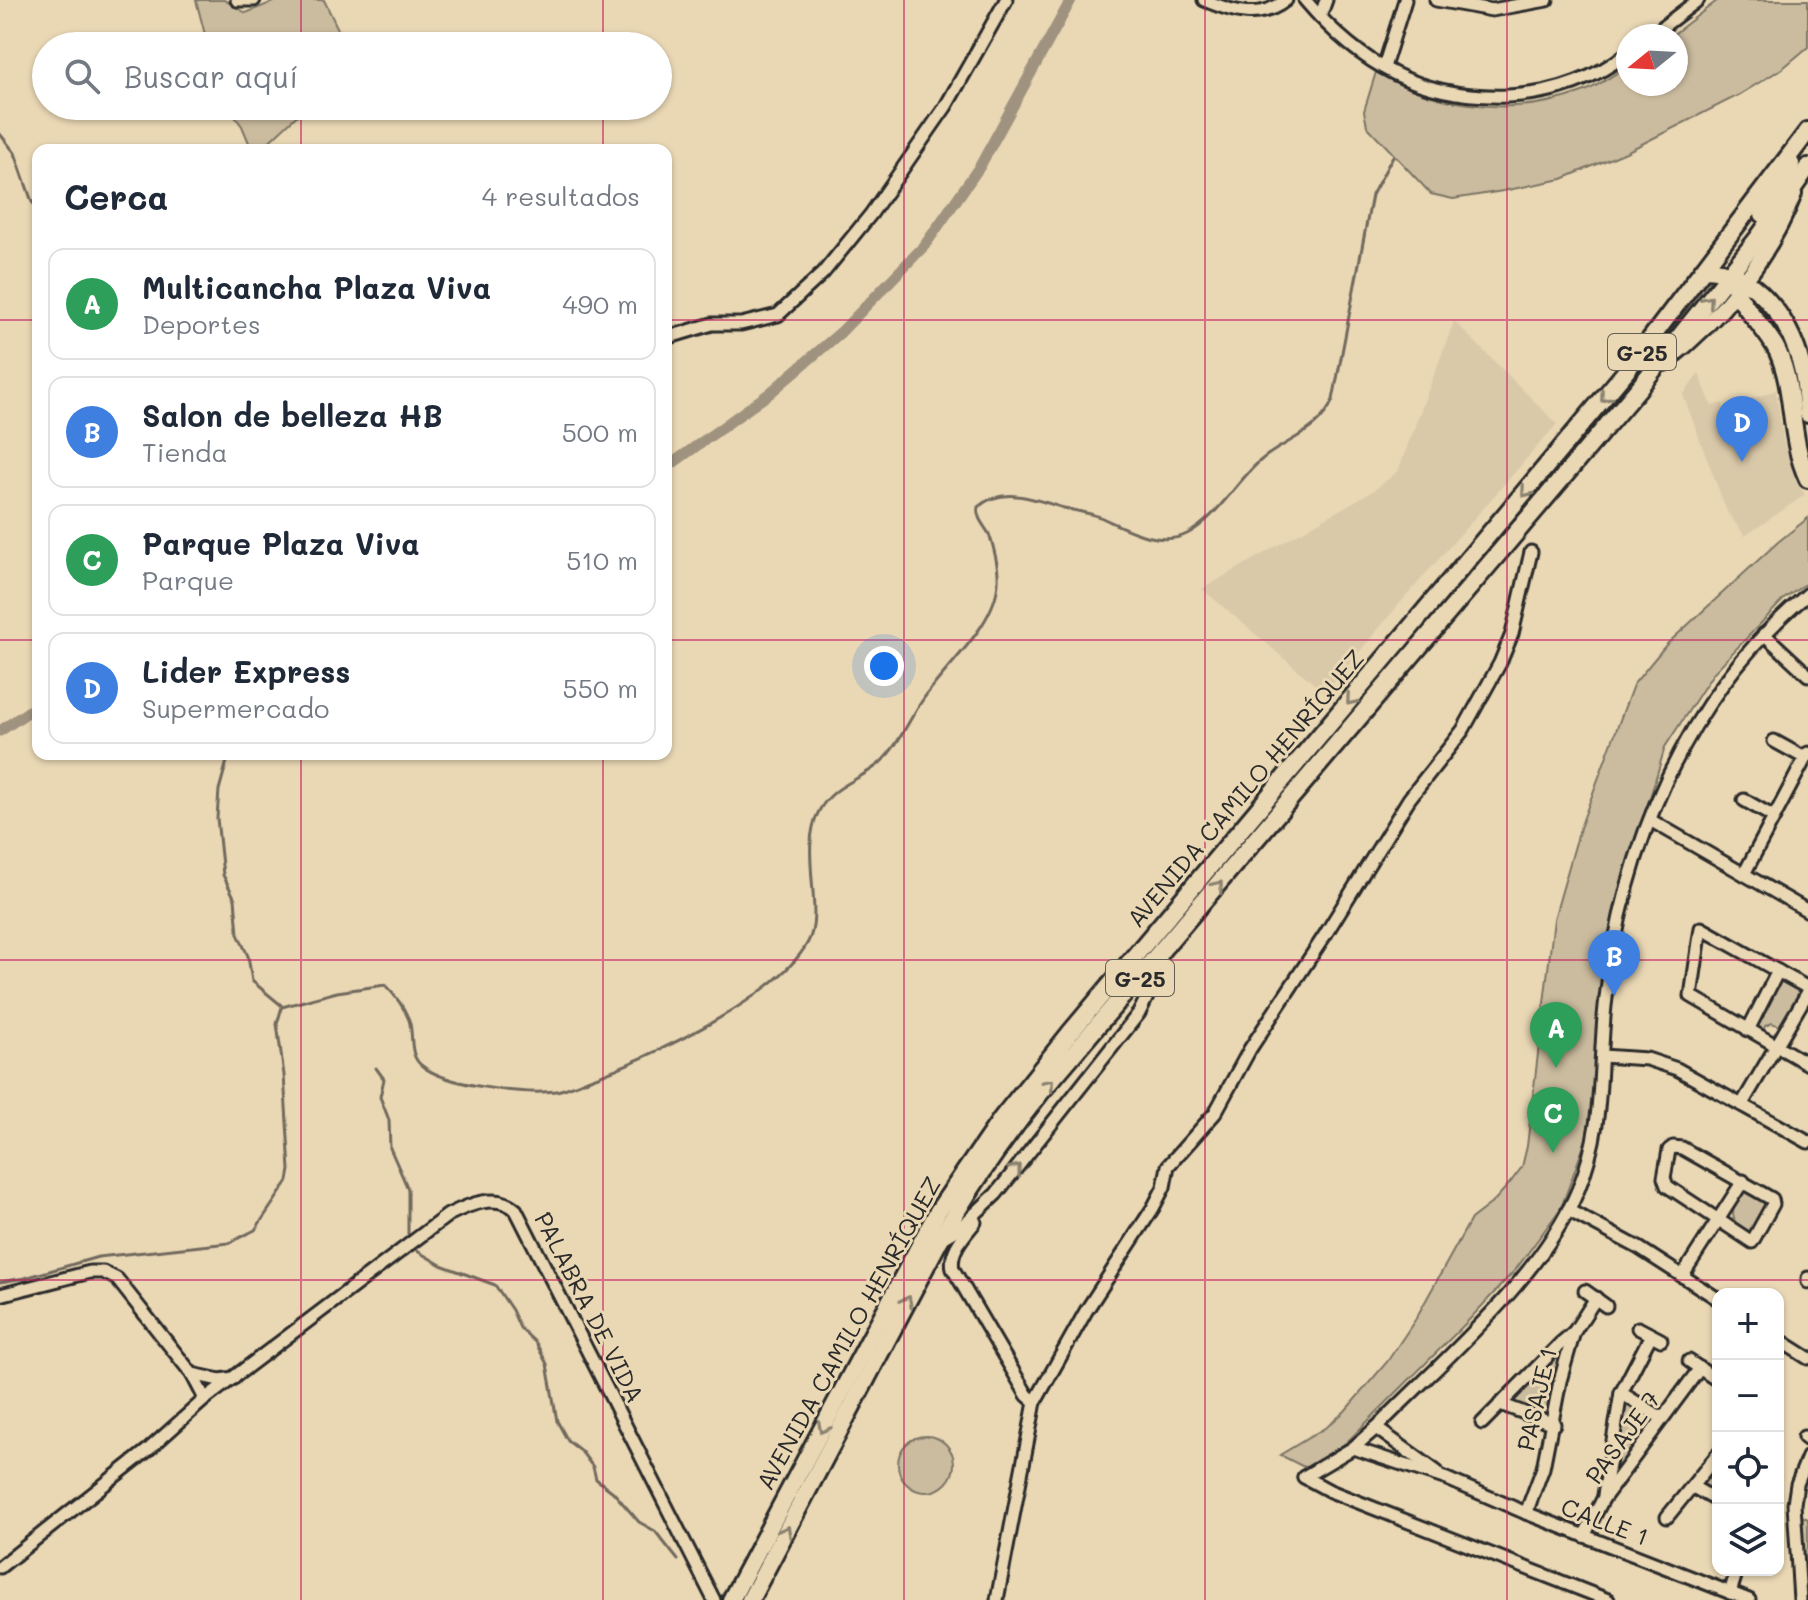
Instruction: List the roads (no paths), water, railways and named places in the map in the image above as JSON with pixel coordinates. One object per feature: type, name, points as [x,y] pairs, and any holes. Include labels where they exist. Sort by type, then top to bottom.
[{"type":"main road","name":"AVENIDA CAMILO HENRÍQUEZ","points":[[731,1600],[938,1211],[1002,1118],[1627,370],[1804,136]]},
{"type":"main road","points":[[1804,136],[1775,196],[1734,252],[1737,281],[1778,351],[1786,374],[1795,442],[1808,479]]},
{"type":"main road","name":"AVENIDA CAMILO HENRÍQUEZ","points":[[750,1600],[939,1241],[969,1190],[1015,1126],[1649,373],[1737,281],[1804,173]]},
{"type":"main road","points":[[1704,269],[1737,281],[1783,321],[1802,367],[1808,414]]},
{"type":"main road","points":[[1766,330],[1774,322],[1783,321]]},
{"type":"street","points":[[237,0],[254,0]]},
{"type":"street","points":[[672,336],[712,324],[741,324],[778,315],[823,273],[871,214],[946,106],[1006,0]]},
{"type":"street","points":[[1204,0],[1224,9],[1249,14],[1265,13],[1286,0]]},
{"type":"street","points":[[1305,0],[1360,54],[1412,82],[1454,95],[1524,95],[1562,87],[1616,61]]},
{"type":"street","points":[[1320,17],[1326,0]]},
{"type":"street","points":[[1384,67],[1405,0]]},
{"type":"street","points":[[1436,0],[1492,10],[1547,0]]},
{"type":"street","points":[[1667,24],[1698,0]]},
{"type":"street","points":[[997,1600],[1035,1402],[1086,1311],[1153,1208],[1164,1187],[1168,1166],[1215,1113],[1250,1049],[1409,799],[1463,730],[1512,634],[1531,552]]},
{"type":"street","points":[[1608,1600],[1330,1491],[1304,1477],[1353,1448],[1376,1428],[1520,1279],[1548,1245],[1568,1210],[1585,1171],[1597,1130],[1605,1006],[1613,954],[1627,893],[1650,820],[1690,732],[1732,671],[1764,634],[1808,594]]},
{"type":"street","points":[[1764,634],[1808,675]]},
{"type":"street","points":[[1744,874],[1806,756],[1774,741]]},
{"type":"street","points":[[1744,800],[1774,817]]},
{"type":"street","points":[[1650,820],[1808,911]]},
{"type":"street","points":[[1742,1104],[1777,1047],[1808,990],[1701,928],[1691,996],[1777,1047],[1808,1064]]},
{"type":"street","points":[[1035,1402],[1027,1395],[957,1278],[951,1260],[957,1245],[1139,1013],[1154,983],[1163,951]]},
{"type":"street","points":[[1748,1030],[1778,971]]},
{"type":"street","points":[[1602,1056],[1634,1057],[1691,1075],[1808,1142]]},
{"type":"street","points":[[1682,1148],[1743,1181],[1772,1199],[1773,1204],[1752,1242],[1667,1186],[1664,1178],[1669,1150],[1682,1148]]},
{"type":"street","points":[[1682,1276],[1743,1181]]},
{"type":"street","points":[[939,1241],[960,1228],[996,1194]]},
{"type":"street","name":"PALABRA DE VIDA","points":[[0,1567],[148,1450],[205,1399],[448,1215],[478,1202],[501,1201],[516,1210],[714,1600]]},
{"type":"street","points":[[1568,1210],[1639,1248],[1712,1295]]},
{"type":"street","points":[[0,1295],[90,1272],[111,1275],[192,1374],[205,1399]]},
{"type":"street","points":[[1585,1291],[1606,1306]]},
{"type":"street","name":"PASAJE 1","points":[[1526,1513],[1543,1468],[1560,1381],[1574,1332],[1596,1298]]},
{"type":"street","points":[[1603,1499],[1621,1393],[1656,1337],[1638,1328]]},
{"type":"street","points":[[1482,1423],[1574,1332]]},
{"type":"street","points":[[1784,1343],[1808,1358]]},
{"type":"street","points":[[1689,1361],[1712,1376]]},
{"type":"street","name":"PASAJE 7","points":[[1584,1536],[1603,1499],[1700,1368]]},
{"type":"street","points":[[192,1374],[220,1380],[235,1378]]},
{"type":"street","points":[[1621,1393],[1662,1418]]},
{"type":"street","points":[[1500,1404],[1554,1424]]},
{"type":"street","name":"CALLE 1","points":[[1376,1428],[1447,1479]]},
{"type":"street","name":"CALLE 1","points":[[1353,1448],[1447,1479],[1749,1600]]},
{"type":"street","points":[[1802,1600],[1794,1504],[1797,1484],[1808,1457]]},
{"type":"street","points":[[1667,1517],[1712,1462]]},
{"type":"street","points":[[1693,1487],[1712,1498]]},
{"type":"street","points":[[1794,1504],[1808,1511]]},
{"type":"street","points":[[1730,1593],[1735,1576]]},
{"type":"street","points":[[1802,1600],[1808,1592]]},
{"type":"waterway","points":[[672,464],[770,393],[841,332],[925,245],[980,166],[1071,0]]},
{"type":"waterway","points":[[0,134],[15,153],[32,202]]},
{"type":"waterway","points":[[0,1282],[98,1257],[229,1243],[255,1230],[288,1181],[290,1170],[284,1075],[277,1024],[282,1007],[337,992],[385,985],[407,1015],[414,1055],[421,1065],[466,1084],[542,1092],[569,1087],[645,1057],[710,1024],[770,984],[792,963],[808,942],[812,929],[811,843],[819,811],[831,795],[887,756],[924,698],[989,613],[995,598],[998,570],[991,539],[979,518],[978,507],[998,497],[1020,496],[1096,516],[1142,535],[1165,539],[1187,534],[1207,519],[1260,461],[1319,421],[1333,400],[1372,195],[1393,156]]},
{"type":"waterway","points":[[0,731],[32,709]]},
{"type":"waterway","points":[[227,760],[219,790],[217,818],[223,875],[235,899],[238,934],[248,956],[252,981],[281,1005]]},
{"type":"waterway","points":[[376,1068],[384,1079],[380,1097],[389,1120],[390,1148],[408,1189],[408,1234]]},
{"type":"waterway","points":[[417,1251],[441,1265],[495,1285],[520,1328],[536,1343],[547,1364],[557,1421],[568,1441],[581,1451],[593,1467],[596,1479],[613,1492],[639,1522],[655,1531],[678,1560]]},
{"type":"place","name":"Lider Express","points":[[1742,462]]},
{"type":"place","name":"Salon de belleza HB","points":[[1614,996]]},
{"type":"place","name":"Multicancha Plaza Viva","points":[[1556,1068]]},
{"type":"place","name":"Parque Plaza Viva","points":[[1553,1153]]}]
